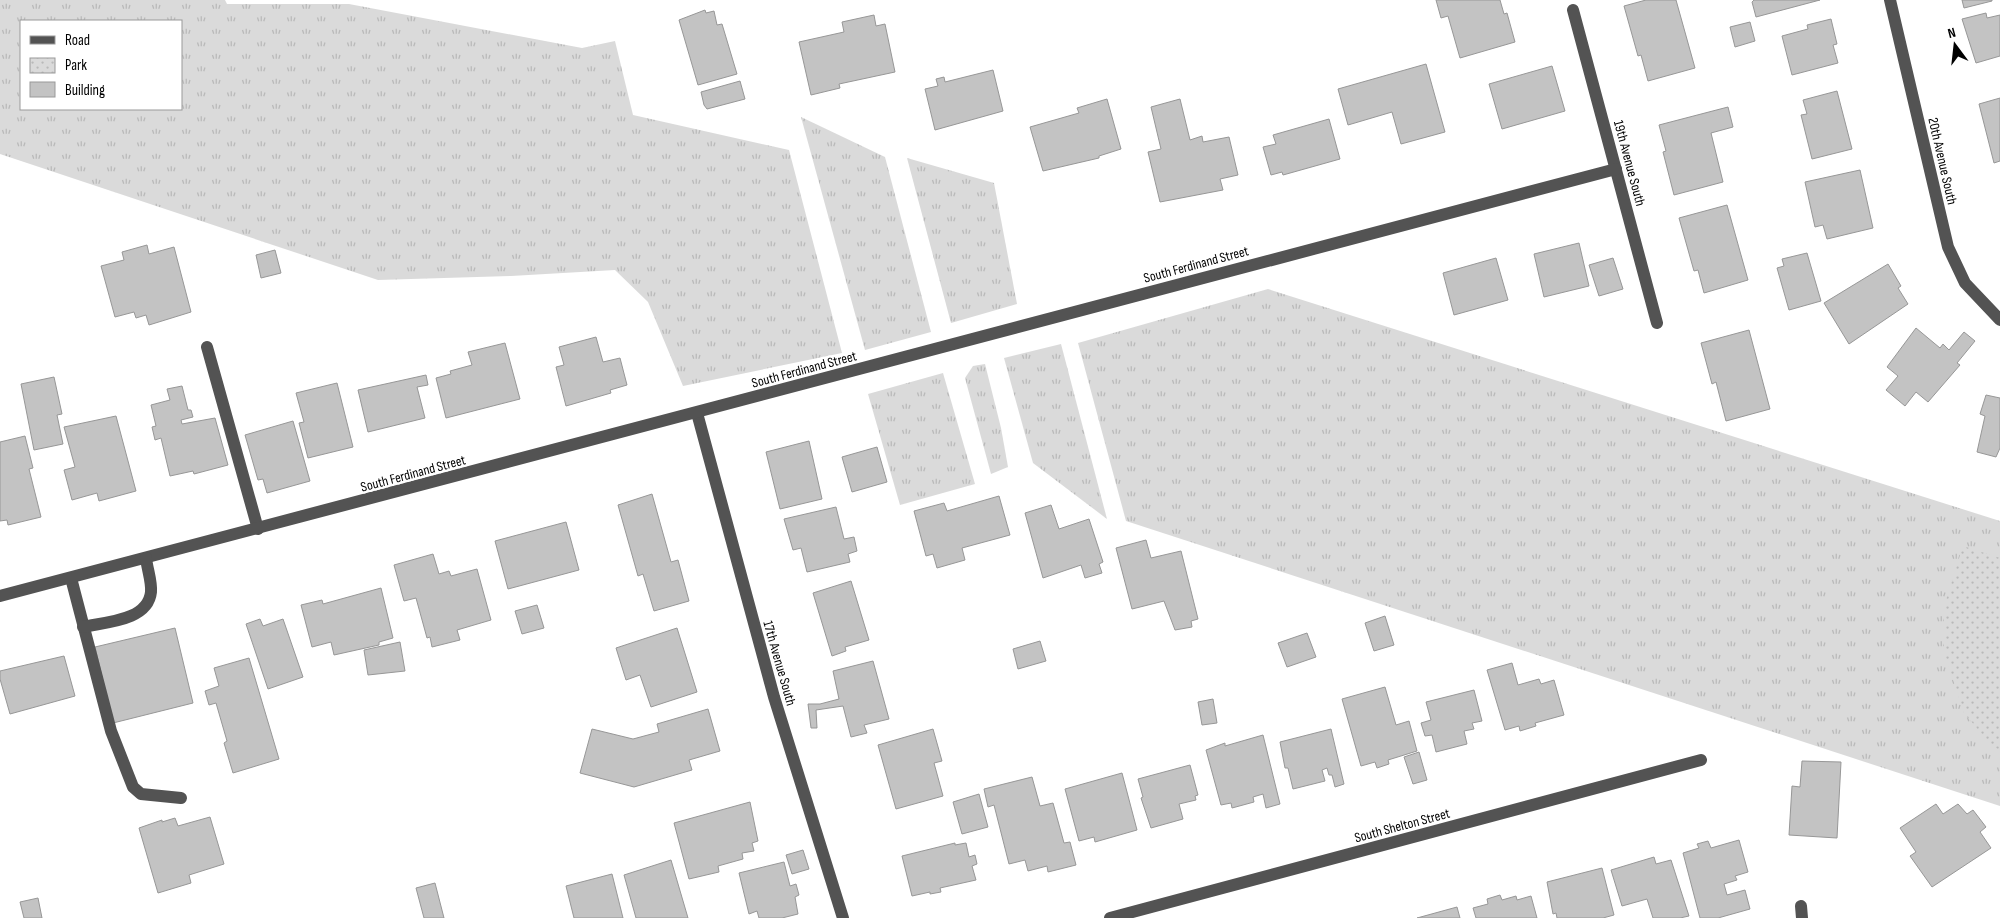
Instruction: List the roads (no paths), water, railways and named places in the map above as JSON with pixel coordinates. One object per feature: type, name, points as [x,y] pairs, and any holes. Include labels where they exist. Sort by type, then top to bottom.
[{"type":"street","name":"20th Avenue South","points":[[1890,0],[1948,247],[1965,283],[1997,317]]},
{"type":"street","name":"19th Avenue South","points":[[1573,10],[1657,323]]},
{"type":"street","name":"South Ferdinand Street","points":[[0,596],[1616,170]]},
{"type":"street","points":[[208,347],[258,529]]},
{"type":"street","name":"17th Avenue South","points":[[697,413],[774,697],[844,918]]},
{"type":"street","points":[[83,627],[128,617],[146,606],[151,591],[146,558]]},
{"type":"street","points":[[71,578],[111,732],[133,787],[141,794],[181,798]]},
{"type":"street","name":"South Shelton Street","points":[[1110,918],[1701,760]]}]
